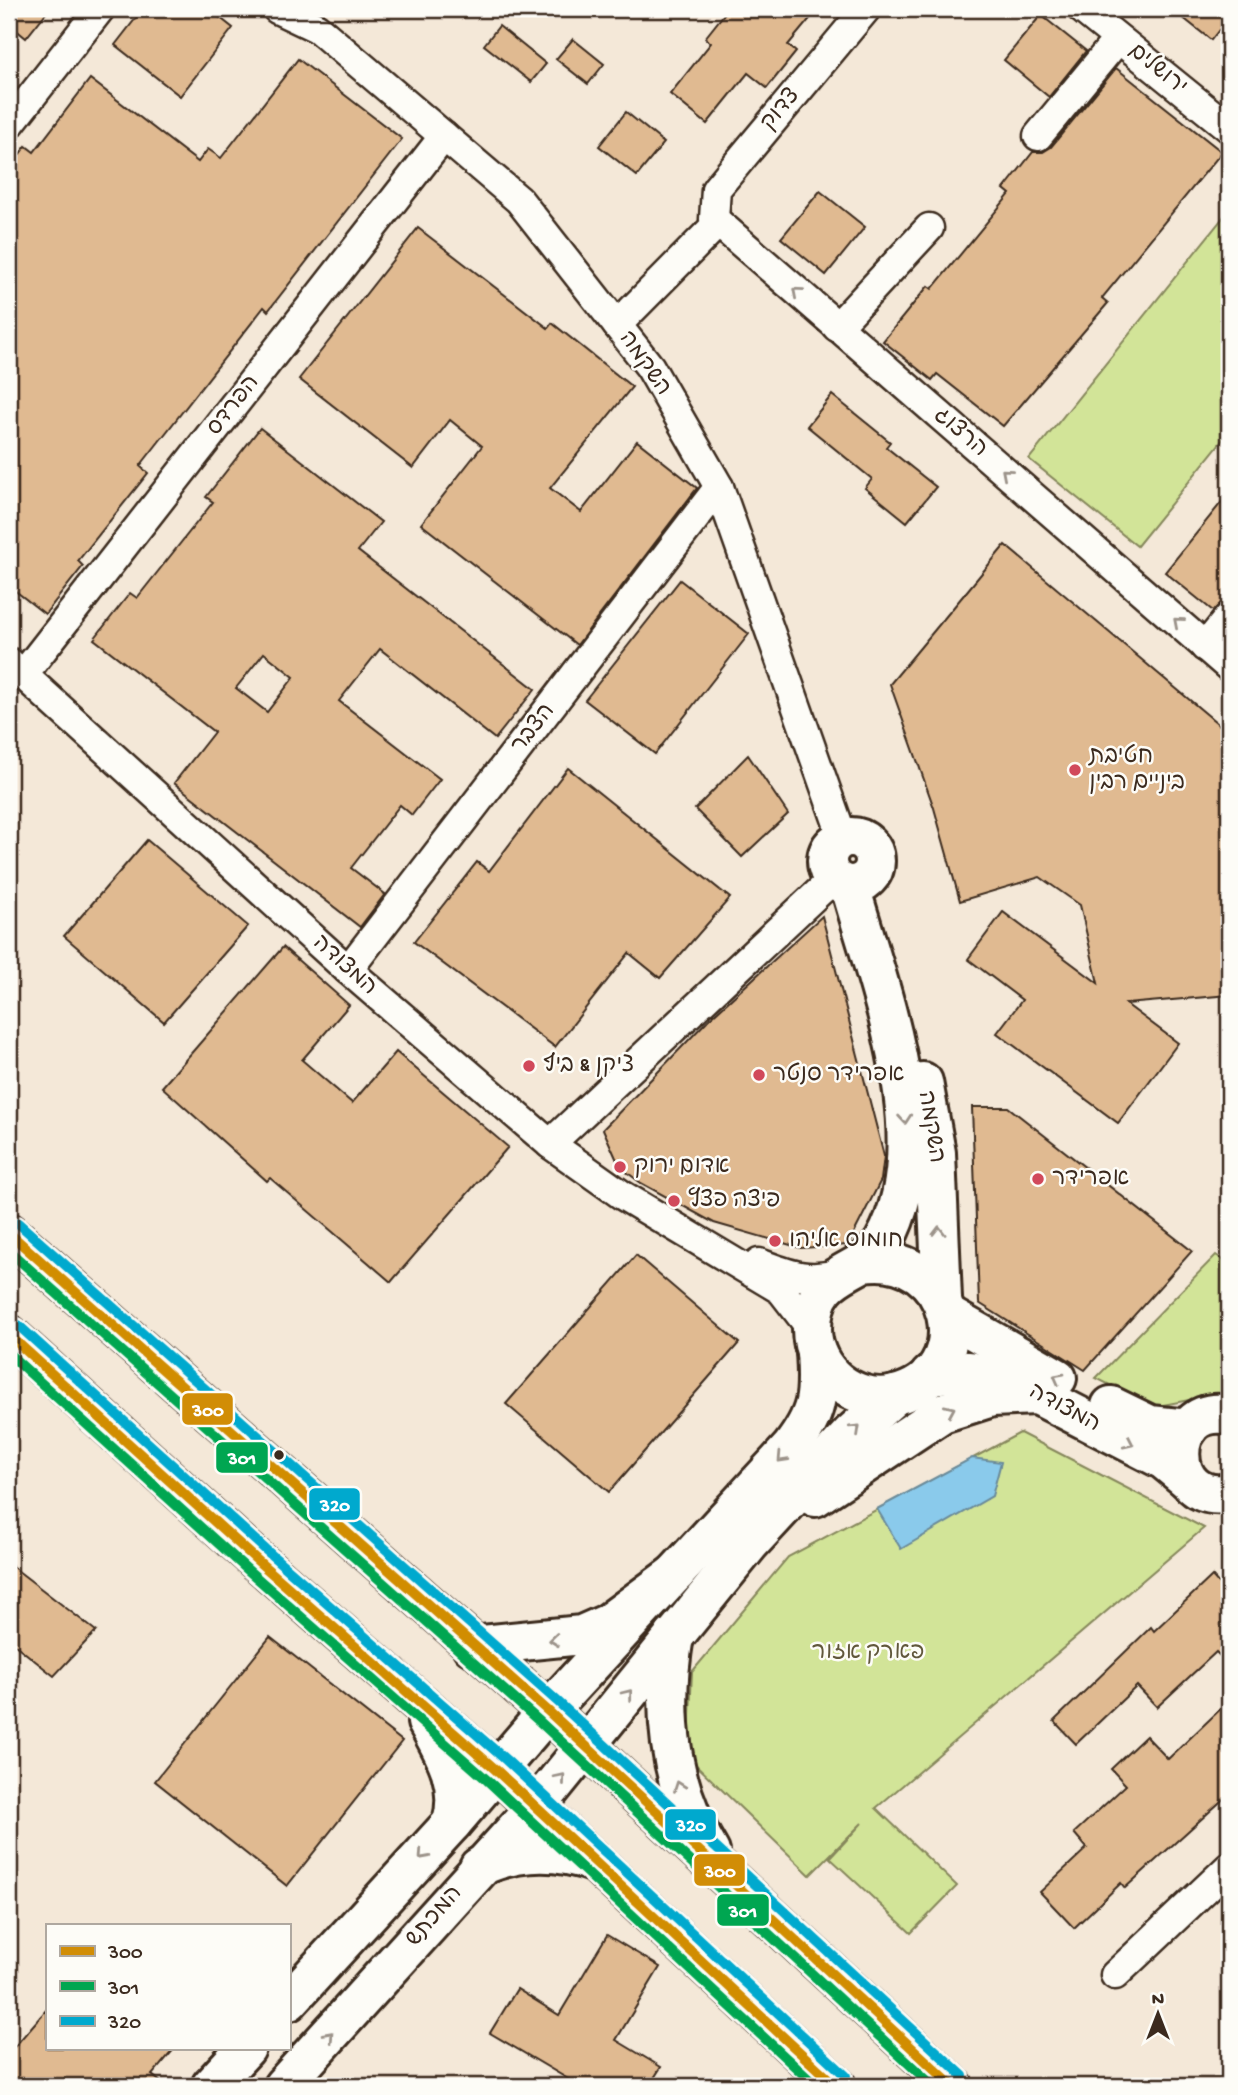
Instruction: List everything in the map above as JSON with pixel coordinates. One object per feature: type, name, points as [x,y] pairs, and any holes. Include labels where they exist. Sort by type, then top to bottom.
[{"type":"main road","points":[[843,838],[859,839],[872,848],[875,864],[850,881]]},
{"type":"main road","name":"השקמה","points":[[850,881],[894,1043],[906,1124],[904,1171],[897,1210],[885,1240],[877,1251],[851,1268]]},
{"type":"main road","name":"השקמה","points":[[850,881],[929,1109],[939,1193],[945,1307]]},
{"type":"main road","points":[[9,1233],[548,1711],[736,1888],[953,2086]]},
{"type":"main road","points":[[290,2000],[452,1823],[548,1711],[791,1448],[809,1424],[818,1401],[814,1341],[815,1306],[822,1292],[851,1268],[884,1260],[908,1266],[928,1280],[945,1307],[946,1347],[930,1375],[913,1388],[895,1395],[873,1396],[851,1390],[832,1377],[814,1341]]},
{"type":"main road","name":"המצודה","points":[[945,1307],[1000,1348],[1150,1425],[1188,1429]]},
{"type":"main road","points":[[9,1335],[416,1702],[496,1770],[836,2086]]},
{"type":"main road","name":"המצודה","points":[[930,1375],[968,1371],[993,1376],[1037,1395],[1164,1460],[1187,1479],[1212,1494],[1229,1493]]},
{"type":"main road","points":[[751,1543],[852,1433],[895,1395]]},
{"type":"main road","points":[[751,1543],[851,1471],[942,1413],[992,1397],[1037,1395]]},
{"type":"main road","points":[[1187,1479],[1179,1453],[1188,1429],[1199,1419],[1212,1415],[1229,1416]]},
{"type":"main road","name":"המכתש","points":[[283,2086],[536,1807],[751,1543]]},
{"type":"main road","points":[[472,1646],[582,1635],[607,1624],[676,1573]]},
{"type":"main road","points":[[674,1636],[667,1674],[675,1777],[708,1849],[736,1888]]},
{"type":"main road","points":[[416,1702],[450,1763],[456,1799],[452,1823]]},
{"type":"main road","points":[[480,1867],[500,1857],[541,1851],[575,1855],[599,1864]]},
{"type":"main road","points":[[211,2086],[244,2050]]},
{"type":"street","points":[[9,125],[100,9]]},
{"type":"street","name":"השקמה","points":[[277,9],[317,28],[519,200],[650,368],[719,488],[843,838]]},
{"type":"street","name":"צדוק","points":[[716,221],[716,189],[866,9]]},
{"type":"street","name":"ירושלים","points":[[1082,9],[1229,128]]},
{"type":"street","name":"ירושלים","points":[[1038,136],[1118,39]]},
{"type":"street","name":"הפרדס","points":[[16,669],[444,136]]},
{"type":"street","points":[[617,325],[716,221]]},
{"type":"street","name":"הרצוג","points":[[716,221],[1229,667]]},
{"type":"street","points":[[837,327],[929,228]]},
{"type":"street","name":"הצבר","points":[[348,970],[719,488]]},
{"type":"street","points":[[1205,646],[1229,617]]},
{"type":"street","name":"המצודה","points":[[16,669],[348,970],[550,1144],[622,1195],[781,1290],[814,1341]]},
{"type":"street","points":[[550,1144],[850,881]]},
{"type":"street","name":"המצודה","points":[[701,1242],[804,1279],[820,1280],[851,1268]]},
{"type":"street","points":[[1115,1975],[1229,1867]]},
{"type":"green space","points":[[1229,210],[1229,432],[1137,546],[1029,459]]},
{"type":"green space","points":[[1216,1255],[1229,1264],[1229,1399],[1189,1400],[1153,1407],[1096,1378]]},
{"type":"green space","name":"פארק אזור","points":[[1020,1433],[1204,1528],[876,1808],[957,1886],[911,1933],[830,1858],[862,1823],[810,1875],[688,1757],[692,1672],[788,1557]]},
{"type":"water","points":[[972,1458],[1001,1462],[992,1496],[901,1549],[877,1509]]},
{"type":"building","points":[[9,9],[49,9],[26,38],[9,24]]},
{"type":"building","points":[[143,9],[209,9],[233,28],[180,96],[115,45]]},
{"type":"building","points":[[728,9],[818,9],[788,45],[796,52],[767,88],[748,73],[707,124],[670,94],[711,43],[705,38]]},
{"type":"building","points":[[1172,9],[1229,9],[1229,17],[1211,40]]},
{"type":"building","points":[[1041,15],[1086,51],[1049,97],[1004,60]]},
{"type":"building","points":[[499,26],[546,64],[531,82],[484,45]]},
{"type":"building","points":[[573,39],[604,64],[588,84],[556,59]]},
{"type":"building","points":[[298,59],[402,139],[268,311],[264,307],[140,466],[148,473],[78,561],[83,566],[45,614],[9,586],[9,168],[26,146],[34,152],[90,79],[198,162],[208,149],[221,158]]},
{"type":"building","points":[[1116,68],[1222,152],[1102,298],[1108,303],[1003,426],[937,374],[932,380],[883,341],[928,286],[932,289],[1010,194],[1004,189],[1033,152],[1043,152],[1051,147]]},
{"type":"building","points":[[626,112],[664,143],[637,176],[599,146]]},
{"type":"building","points":[[820,191],[865,227],[826,275],[781,238]]},
{"type":"building","points":[[418,228],[548,328],[552,323],[632,387],[550,488],[581,512],[637,441],[697,488],[577,645],[421,524],[482,446],[450,420],[413,468],[299,379]]},
{"type":"building","points":[[832,395],[890,442],[886,447],[936,487],[907,522],[865,488],[872,479],[807,426]]},
{"type":"building","points":[[260,428],[381,522],[358,551],[535,689],[495,739],[380,649],[339,701],[440,779],[412,815],[400,805],[351,868],[385,894],[360,927],[174,783],[214,732],[94,639],[130,593],[137,598],[213,502],[206,497]],"holes":[[[264,653],[294,677],[267,712],[236,688]]]},
{"type":"building","points":[[1229,493],[1229,601],[1222,602],[1213,611],[1165,572]]},
{"type":"building","name":"חטיבת ביניים רבין","points":[[1005,545],[1229,733],[1229,995],[1126,1004],[1178,1043],[1118,1123],[997,1033],[1022,1000],[968,959],[1003,912],[1098,983],[1080,905],[1040,877],[960,901],[934,808],[890,684]]},
{"type":"building","points":[[680,580],[749,634],[655,754],[585,700]]},
{"type":"building","points":[[748,755],[788,814],[742,857],[695,809]]},
{"type":"building","points":[[568,768],[730,898],[660,978],[629,953],[555,1047],[414,942],[477,862],[489,871]]},
{"type":"building","points":[[147,840],[248,926],[164,1022],[64,936]]},
{"type":"building","name":"אפרידר סנטר","points":[[822,916],[884,1156],[881,1180],[848,1245],[801,1248],[714,1223],[641,1183],[620,1167],[603,1129],[708,1020]]},
{"type":"building","points":[[283,947],[349,1005],[302,1060],[352,1103],[396,1052],[508,1147],[391,1282],[270,1178],[267,1181],[162,1087]]},
{"type":"building","name":"אפרידר","points":[[972,1107],[1008,1107],[1192,1251],[1085,1370],[979,1303]]},
{"type":"building","points":[[636,1255],[739,1343],[609,1492],[506,1404]]},
{"type":"building","points":[[9,1564],[96,1631],[54,1676],[9,1640]]},
{"type":"building","points":[[1212,1576],[1229,1595],[1229,1665],[1216,1652],[1157,1707],[1137,1686],[1076,1744],[1054,1721],[1151,1627],[1154,1631]]},
{"type":"building","points":[[270,1637],[402,1741],[287,1886],[155,1781]]},
{"type":"building","points":[[1229,1701],[1229,1794],[1125,1888],[1121,1883],[1074,1928],[1040,1892],[1087,1848],[1074,1833],[1126,1785],[1111,1769],[1146,1736],[1168,1759]]},
{"type":"building","points":[[607,1935],[660,1967],[616,2040],[661,2067],[649,2086],[580,2086],[490,2033],[517,1989],[559,2015]]},
{"type":"building","points":[[46,2010],[46,2050],[173,2050],[152,2075],[166,2086],[9,2086],[9,2053]]},
{"type":"transit line","name":"320","points":[[18,1223],[557,1701],[963,2076]]},
{"type":"transit line","name":"300","points":[[9,1233],[548,1711],[953,2086]]},
{"type":"transit line","name":"301","points":[[9,1251],[539,1721],[933,2086]]},
{"type":"transit line","name":"320","points":[[18,1325],[267,1551],[506,1760],[846,2076]]},
{"type":"transit line","name":"300","points":[[9,1335],[258,1561],[496,1770],[836,2086]]},
{"type":"transit line","name":"301","points":[[9,1354],[249,1571],[487,1780],[816,2086]]},
{"type":"place","name":"חטיבת ביניים רבין","points":[[1075,770]]},
{"type":"place","name":"ציקן & ביף","points":[[529,1066]]},
{"type":"place","name":"אפרידר סנטר","points":[[759,1075]]},
{"type":"place","name":"אדום ירוק","points":[[620,1167]]},
{"type":"place","name":"אפרידר","points":[[1038,1179]]},
{"type":"place","name":"פיצה פצץ","points":[[674,1201]]},
{"type":"place","name":"חומוס אליהו","points":[[775,1241]]}]
